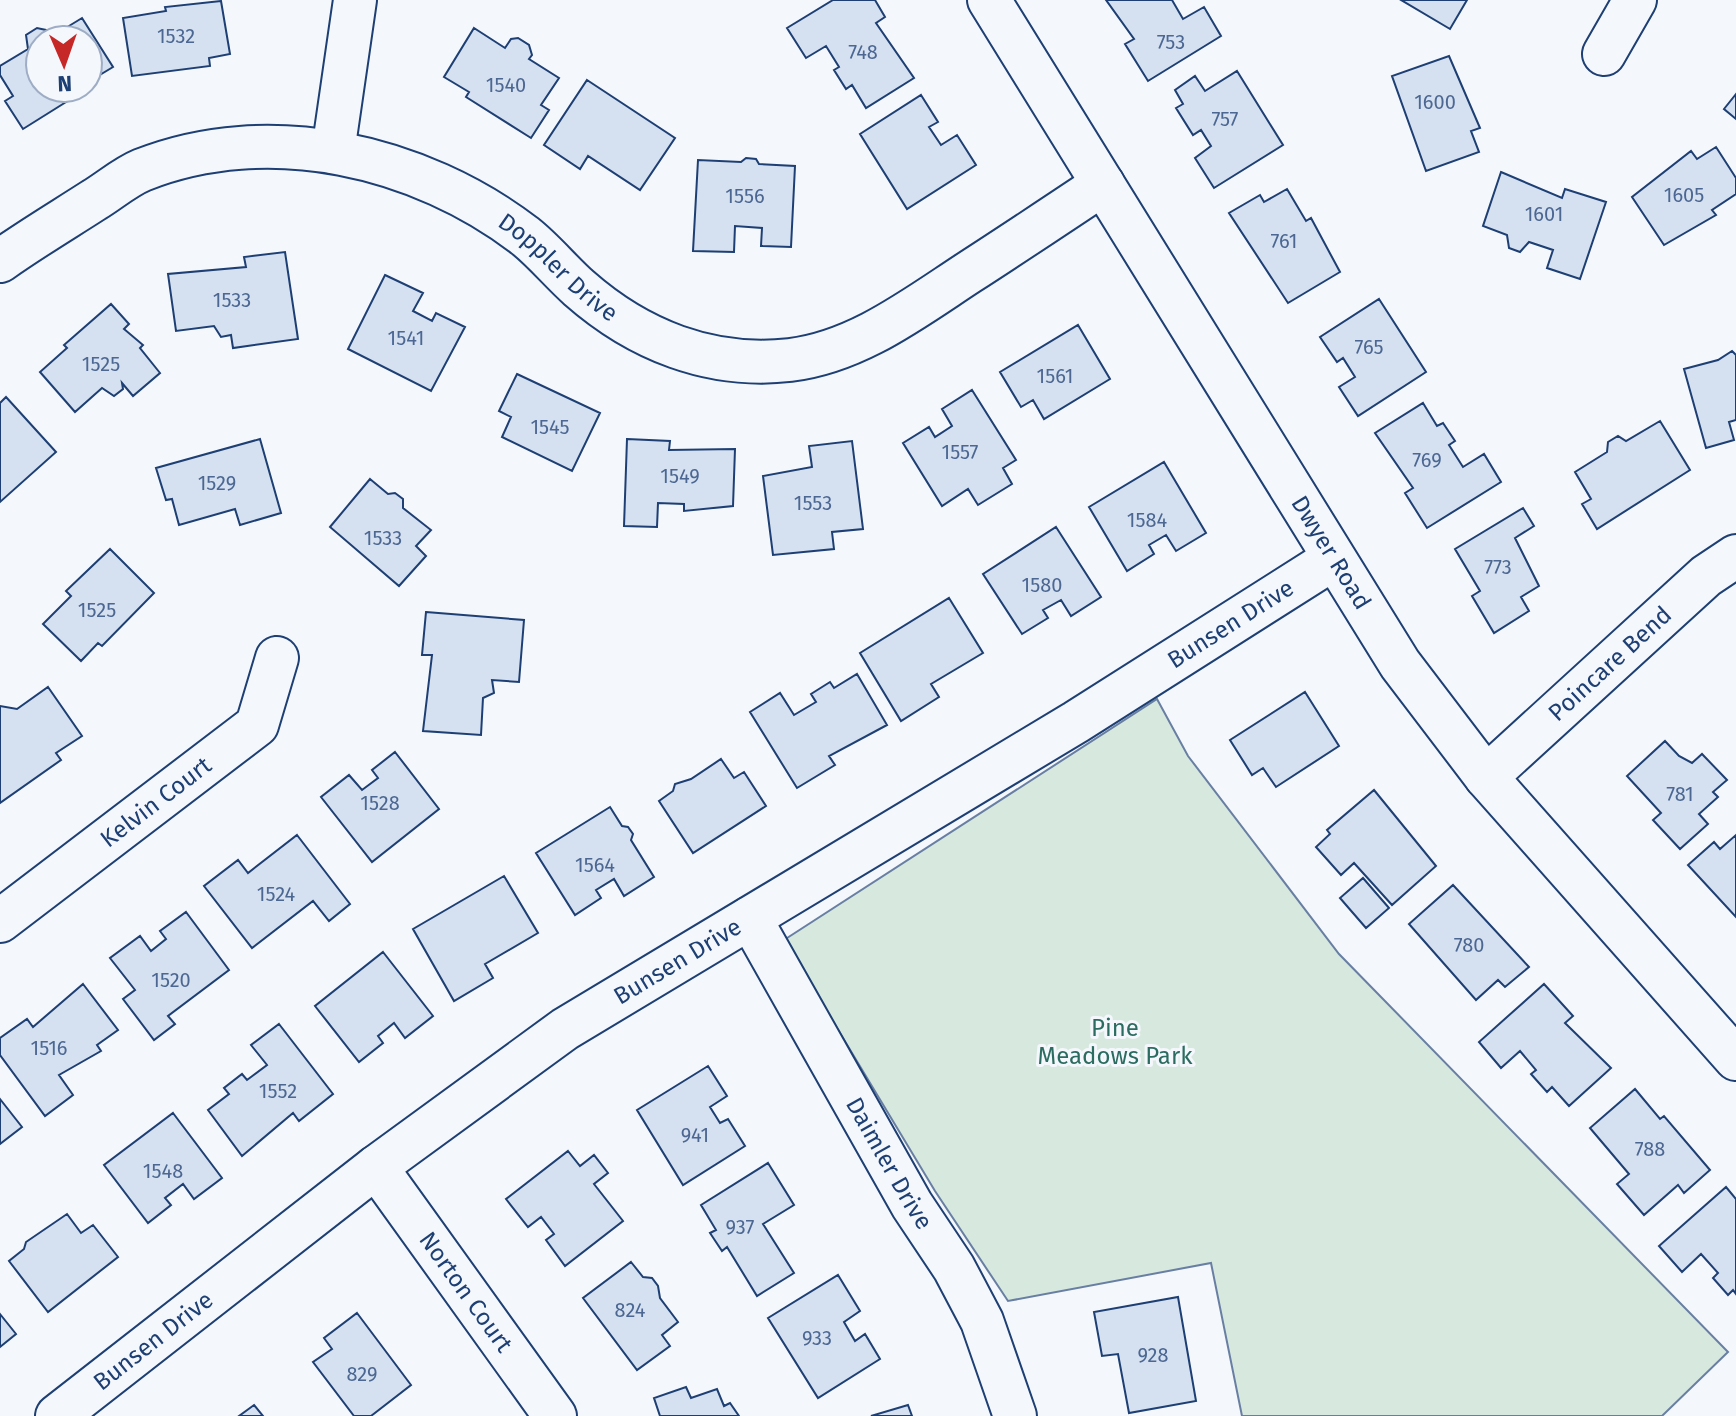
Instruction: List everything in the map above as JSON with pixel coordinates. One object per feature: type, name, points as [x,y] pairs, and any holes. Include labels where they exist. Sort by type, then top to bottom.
[{"type":"street","points":[[333,152],[355,0]]},
{"type":"street","name":"Dwyer Road","points":[[989,0],[1400,664],[1486,777],[1736,1059]]},
{"type":"street","points":[[1604,54],[1635,0]]},
{"type":"street","name":"Doppler Drive","points":[[0,261],[141,171],[209,153],[268,147],[333,152],[395,166],[449,188],[490,211],[528,239],[613,317],[654,340],[698,355],[745,362],[792,360],[838,349],[889,325],[1103,184]]},
{"type":"street","name":"Poincare Bend","points":[[1486,777],[1706,576],[1736,556]]},
{"type":"street","name":"Bunsen Drive","points":[[57,1416],[376,1167],[565,1029],[1076,722],[1333,559]]},
{"type":"street","name":"Kelvin Court","points":[[0,921],[257,725],[277,658]]},
{"type":"street","name":"Daimler Drive","points":[[750,918],[912,1205],[954,1268],[982,1321],[1015,1416]]},
{"type":"street","name":"Norton Court","points":[[376,1167],[555,1416]]},
{"type":"green space","name":"Pine Meadows Park","points":[[1157,699],[1188,756],[1339,954],[1728,1352],[1662,1416],[1242,1416],[1211,1263],[1008,1301],[935,1191],[784,940]]},
{"type":"building","points":[[833,0],[875,0],[885,17],[876,23],[914,78],[866,108],[852,85],[846,89],[834,70],[839,67],[826,46],[806,58],[787,28]]},
{"type":"building","points":[[1106,0],[1172,0],[1183,19],[1204,7],[1221,36],[1148,81],[1125,44],[1134,39]]},
{"type":"building","points":[[1401,0],[1467,0],[1450,29]]},
{"type":"building","points":[[221,1],[230,54],[209,58],[210,66],[132,76],[123,18],[166,11],[165,7]]},
{"type":"building","points":[[82,18],[86,24],[72,24]]},
{"type":"building","points":[[474,28],[505,48],[511,39],[518,38],[529,45],[532,55],[529,59],[559,78],[541,105],[549,110],[531,138],[466,97],[469,92],[444,77]]},
{"type":"building","points":[[24,51],[24,104],[63,104],[23,129],[5,101],[13,96],[0,75],[0,66]]},
{"type":"building","points":[[104,53],[113,67],[104,72]]},
{"type":"building","points":[[1449,56],[1480,128],[1471,131],[1479,152],[1426,171],[1392,76]]},
{"type":"building","points":[[1237,71],[1283,145],[1214,188],[1195,158],[1211,146],[1201,130],[1193,135],[1176,108],[1183,104],[1175,90],[1195,76],[1205,91]]},
{"type":"building","points":[[587,80],[675,138],[640,190],[588,156],[580,169],[544,145]]},
{"type":"building","points":[[1736,94],[1736,119],[1724,109]]},
{"type":"building","points":[[921,95],[938,122],[929,127],[941,145],[957,135],[976,165],[907,209],[860,134]]},
{"type":"building","points":[[1716,147],[1736,178],[1736,194],[1712,210],[1716,215],[1664,245],[1632,197],[1691,151],[1697,159]]},
{"type":"building","points":[[746,158],[756,159],[759,164],[795,166],[791,247],[761,246],[762,228],[735,226],[734,252],[693,251],[698,160],[741,162]]},
{"type":"building","points":[[1501,172],[1562,198],[1565,189],[1606,202],[1580,279],[1547,268],[1553,250],[1529,242],[1520,252],[1509,248],[1507,235],[1483,226]]},
{"type":"building","points":[[1287,189],[1306,221],[1311,218],[1340,272],[1288,303],[1229,213],[1260,195],[1264,202]]},
{"type":"building","points":[[285,252],[298,339],[233,348],[231,335],[221,337],[214,326],[176,331],[168,274],[246,267],[244,257]]},
{"type":"building","points":[[385,275],[423,293],[413,311],[432,321],[436,313],[465,327],[431,391],[348,349]]},
{"type":"building","points":[[1379,299],[1426,372],[1358,416],[1339,387],[1355,377],[1343,358],[1337,362],[1320,337]]},
{"type":"building","points":[[111,304],[129,324],[124,329],[143,345],[140,348],[160,373],[133,396],[122,383],[123,389],[114,396],[102,388],[75,412],[40,372],[67,348],[64,345]]},
{"type":"building","points":[[1078,325],[1110,379],[1044,419],[1033,400],[1021,407],[1000,372]]},
{"type":"building","points":[[1732,351],[1736,355],[1736,420],[1729,422],[1734,440],[1706,448],[1684,369],[1718,360]]},
{"type":"building","points":[[517,374],[600,413],[572,471],[502,437],[511,417],[499,411]]},
{"type":"building","points":[[972,390],[1016,460],[1003,468],[1012,484],[978,505],[968,489],[942,506],[903,443],[929,427],[935,437],[952,426],[942,409]]},
{"type":"building","points":[[6,397],[56,452],[0,502],[0,403]]},
{"type":"building","points":[[1423,403],[1437,426],[1443,423],[1455,441],[1449,445],[1463,467],[1484,454],[1501,482],[1427,528],[1405,493],[1413,488],[1375,433]]},
{"type":"building","points":[[1660,421],[1690,470],[1597,529],[1582,504],[1591,499],[1575,472],[1607,452],[1608,442],[1618,436],[1626,441]]},
{"type":"building","points":[[260,439],[281,513],[240,525],[235,509],[179,525],[172,499],[166,500],[156,468]]},
{"type":"building","points":[[627,439],[670,441],[669,450],[735,449],[733,506],[684,511],[684,504],[658,503],[657,527],[624,526]]},
{"type":"building","points":[[852,441],[863,529],[832,532],[834,549],[773,555],[763,476],[812,467],[809,446]]},
{"type":"building","points":[[1164,462],[1206,533],[1176,551],[1166,535],[1149,545],[1154,554],[1127,571],[1089,507]]},
{"type":"building","points":[[370,479],[388,494],[395,493],[403,499],[403,508],[431,530],[416,546],[426,556],[399,586],[330,527]]},
{"type":"building","points":[[1523,508],[1534,526],[1515,538],[1539,586],[1521,597],[1529,611],[1494,633],[1472,596],[1480,591],[1455,549]]},
{"type":"building","points":[[1056,527],[1101,597],[1071,616],[1061,600],[1043,610],[1048,618],[1022,634],[983,574]]},
{"type":"building","points":[[110,549],[154,593],[102,646],[98,643],[81,661],[43,624],[71,596],[66,591]]},
{"type":"building","points":[[949,598],[983,653],[931,684],[939,697],[901,721],[860,653]]},
{"type":"building","points":[[426,612],[524,620],[519,682],[492,680],[494,693],[483,698],[481,735],[423,731],[432,655],[422,655]]},
{"type":"building","points":[[857,674],[887,725],[829,756],[835,765],[797,788],[750,712],[780,693],[794,715],[816,702],[811,694],[830,682],[834,688]]},
{"type":"building","points":[[48,687],[82,736],[56,753],[61,760],[0,803],[0,706],[17,709]]},
{"type":"building","points":[[1305,692],[1339,746],[1276,787],[1263,768],[1252,775],[1230,740]]},
{"type":"building","points":[[1665,741],[1679,756],[1692,763],[1702,754],[1727,780],[1713,792],[1718,797],[1699,814],[1708,824],[1680,849],[1653,820],[1661,813],[1627,776]]},
{"type":"building","points":[[395,752],[439,809],[372,862],[321,797],[349,775],[362,790],[378,778],[372,770]]},
{"type":"building","points":[[721,759],[734,778],[744,772],[766,806],[693,853],[659,801],[673,791],[675,784],[691,779]]},
{"type":"building","points":[[1374,790],[1436,866],[1392,905],[1354,863],[1341,875],[1316,847],[1330,834],[1327,830]]},
{"type":"building","points":[[610,807],[622,826],[628,827],[633,834],[631,840],[654,877],[624,896],[614,879],[596,890],[601,898],[575,915],[536,853]]},
{"type":"building","points":[[297,835],[350,904],[329,921],[313,901],[252,948],[204,886],[238,860],[248,873]]},
{"type":"building","points":[[1736,835],[1736,917],[1688,865],[1714,842],[1720,849]]},
{"type":"building","points":[[504,876],[538,933],[485,964],[493,978],[454,1001],[413,929]]},
{"type":"building","points":[[1363,878],[1389,908],[1366,928],[1340,898]]},
{"type":"building","points":[[1453,885],[1529,967],[1505,987],[1498,980],[1476,1000],[1409,924]]},
{"type":"building","points":[[186,912],[229,970],[168,1016],[175,1024],[154,1040],[123,999],[135,990],[110,958],[140,936],[151,951],[166,939],[160,931]]},
{"type":"building","points":[[383,952],[433,1016],[405,1038],[394,1023],[378,1036],[383,1043],[359,1062],[315,1006]]},
{"type":"building","points":[[83,984],[118,1030],[97,1045],[101,1051],[59,1075],[73,1095],[45,1116],[0,1055],[0,1038],[27,1019],[33,1027]]},
{"type":"building","points":[[1544,984],[1573,1016],[1565,1023],[1611,1068],[1569,1106],[1552,1087],[1547,1092],[1531,1074],[1536,1070],[1520,1051],[1501,1068],[1479,1042]]},
{"type":"building","points":[[279,1024],[333,1094],[299,1121],[293,1113],[242,1156],[208,1110],[229,1094],[224,1088],[242,1074],[247,1080],[267,1065],[251,1045]]},
{"type":"building","points":[[708,1066],[727,1096],[710,1107],[720,1123],[728,1119],[745,1146],[683,1185],[637,1110]]},
{"type":"building","points":[[1635,1089],[1660,1119],[1664,1116],[1710,1170],[1684,1193],[1678,1185],[1644,1215],[1617,1184],[1629,1174],[1590,1128]]},
{"type":"building","points":[[0,1099],[22,1127],[0,1144]]},
{"type":"building","points":[[173,1113],[222,1178],[194,1199],[183,1184],[165,1198],[171,1205],[148,1223],[104,1165]]},
{"type":"building","points":[[568,1151],[580,1166],[594,1155],[608,1173],[594,1184],[623,1221],[565,1266],[546,1240],[554,1234],[541,1217],[528,1227],[506,1199]]},
{"type":"building","points":[[768,1163],[794,1205],[763,1224],[794,1273],[757,1296],[727,1247],[722,1251],[710,1233],[716,1230],[701,1205]]},
{"type":"building","points":[[1726,1187],[1736,1199],[1736,1294],[1733,1290],[1728,1295],[1713,1278],[1718,1273],[1701,1254],[1682,1272],[1659,1246]]},
{"type":"building","points":[[67,1214],[81,1233],[93,1225],[118,1257],[48,1312],[9,1261],[24,1249],[26,1242]]},
{"type":"building","points":[[631,1262],[643,1277],[652,1278],[658,1286],[660,1298],[678,1322],[662,1335],[670,1346],[637,1370],[583,1298]]},
{"type":"building","points":[[838,1275],[860,1311],[844,1322],[855,1341],[865,1334],[880,1359],[818,1398],[768,1318]]},
{"type":"building","points":[[1178,1297],[1196,1401],[1129,1413],[1118,1354],[1102,1356],[1094,1312]]},
{"type":"building","points":[[357,1313],[411,1385],[371,1416],[354,1416],[313,1362],[332,1349],[324,1338]]},
{"type":"building","points":[[0,1314],[16,1334],[0,1347]]},
{"type":"building","points":[[686,1387],[691,1398],[717,1389],[724,1406],[730,1403],[739,1416],[660,1416],[654,1398]]},
{"type":"building","points":[[254,1405],[263,1416],[239,1416]]},
{"type":"building","points":[[908,1405],[912,1416],[871,1416]]}]
